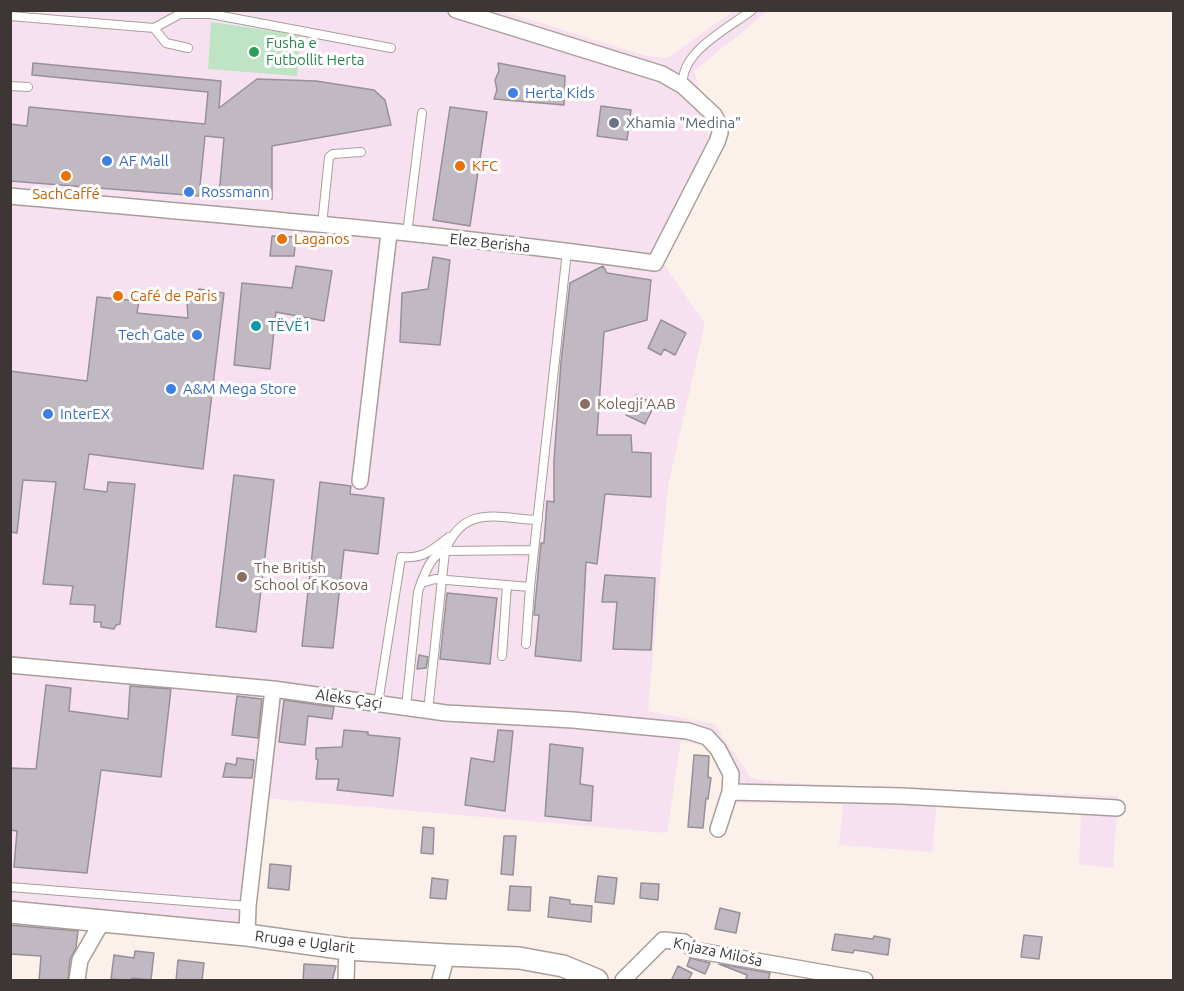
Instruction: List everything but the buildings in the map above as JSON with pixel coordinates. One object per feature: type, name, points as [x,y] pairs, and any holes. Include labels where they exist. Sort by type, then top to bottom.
[{"type":"street","points":[[456,10],[630,63],[662,74],[683,86]]},
{"type":"street","name":"Elez Berisha","points":[[10,196],[322,225],[567,251],[655,263],[720,133],[719,124],[714,115],[683,86]]},
{"type":"street","points":[[360,481],[388,232]]},
{"type":"street","name":"Aleks Çaçi","points":[[10,665],[273,689],[428,711],[490,717],[573,720],[688,731],[706,737],[718,749],[730,774],[730,792]]},
{"type":"street","points":[[247,935],[248,906],[273,689]]},
{"type":"street","points":[[718,829],[730,792],[902,796],[1117,808]]},
{"type":"street","name":"Rruga e Uglarit","points":[[10,912],[247,935],[347,949],[519,958],[563,966],[597,981]]},
{"type":"street","points":[[77,981],[80,960],[103,920]]},
{"type":"street","name":"Knjaza Miloša","points":[[623,981],[663,940],[684,942],[694,950],[865,981]]},
{"type":"street","points":[[346,981],[347,949]]},
{"type":"street","points":[[440,981],[447,956]]},
{"type":"lane","points":[[683,86],[684,68],[692,56],[752,10]]},
{"type":"lane","points":[[10,16],[154,28],[180,14],[211,14],[391,48]]},
{"type":"lane","points":[[154,28],[166,43],[188,48]]},
{"type":"lane","points":[[10,86],[28,87]]},
{"type":"lane","points":[[407,234],[422,113]]},
{"type":"lane","points":[[322,225],[328,159],[333,154],[361,152]]},
{"type":"lane","points":[[526,644],[530,586],[567,251]]},
{"type":"lane","points":[[378,703],[401,557],[414,558],[424,555],[451,536],[461,524],[474,517],[538,520]]},
{"type":"lane","points":[[428,711],[445,550],[451,536]]},
{"type":"lane","points":[[406,707],[418,592],[432,560],[439,552],[445,550],[534,550]]},
{"type":"lane","points":[[421,583],[435,579],[530,586]]},
{"type":"lane","points":[[502,656],[507,585]]},
{"type":"lane","points":[[10,887],[248,906]]},
{"type":"shaded area","points":[[11,11],[503,11],[646,56],[668,58],[733,11],[768,11],[694,71],[709,121],[707,145],[653,248],[705,324],[668,486],[648,711],[714,724],[751,778],[784,783],[1118,796],[1113,868],[1079,864],[1081,813],[937,804],[932,852],[839,845],[843,804],[736,803],[714,748],[681,741],[667,833],[252,797],[238,928],[11,906]]},
{"type":"green space","name":"Fusha e Futbollit Herta","points":[[211,22],[300,35],[297,76],[208,69]]},
{"type":"place","name":"Fusha e Futbollit Herta","points":[[254,52]]},
{"type":"place","name":"Herta Kids","points":[[513,93]]},
{"type":"place","name":"Xhamia \"Medina\"","points":[[614,123]]},
{"type":"place","name":"AF Mall","points":[[107,161]]},
{"type":"place","name":"KFC","points":[[460,166]]},
{"type":"place","name":"SachCaffé","points":[[66,176]]},
{"type":"place","name":"Rossmann","points":[[189,192]]},
{"type":"place","name":"Laganos","points":[[282,239]]},
{"type":"place","name":"Café de Paris","points":[[118,296]]},
{"type":"place","name":"TËVË1","points":[[256,326]]},
{"type":"place","name":"Tech Gate","points":[[197,335]]},
{"type":"place","name":"A&M Mega Store","points":[[171,389]]},
{"type":"place","name":"Kolegji AAB","points":[[585,404]]},
{"type":"place","name":"InterEX","points":[[48,414]]},
{"type":"place","name":"The British School of Kosova","points":[[242,577]]}]
